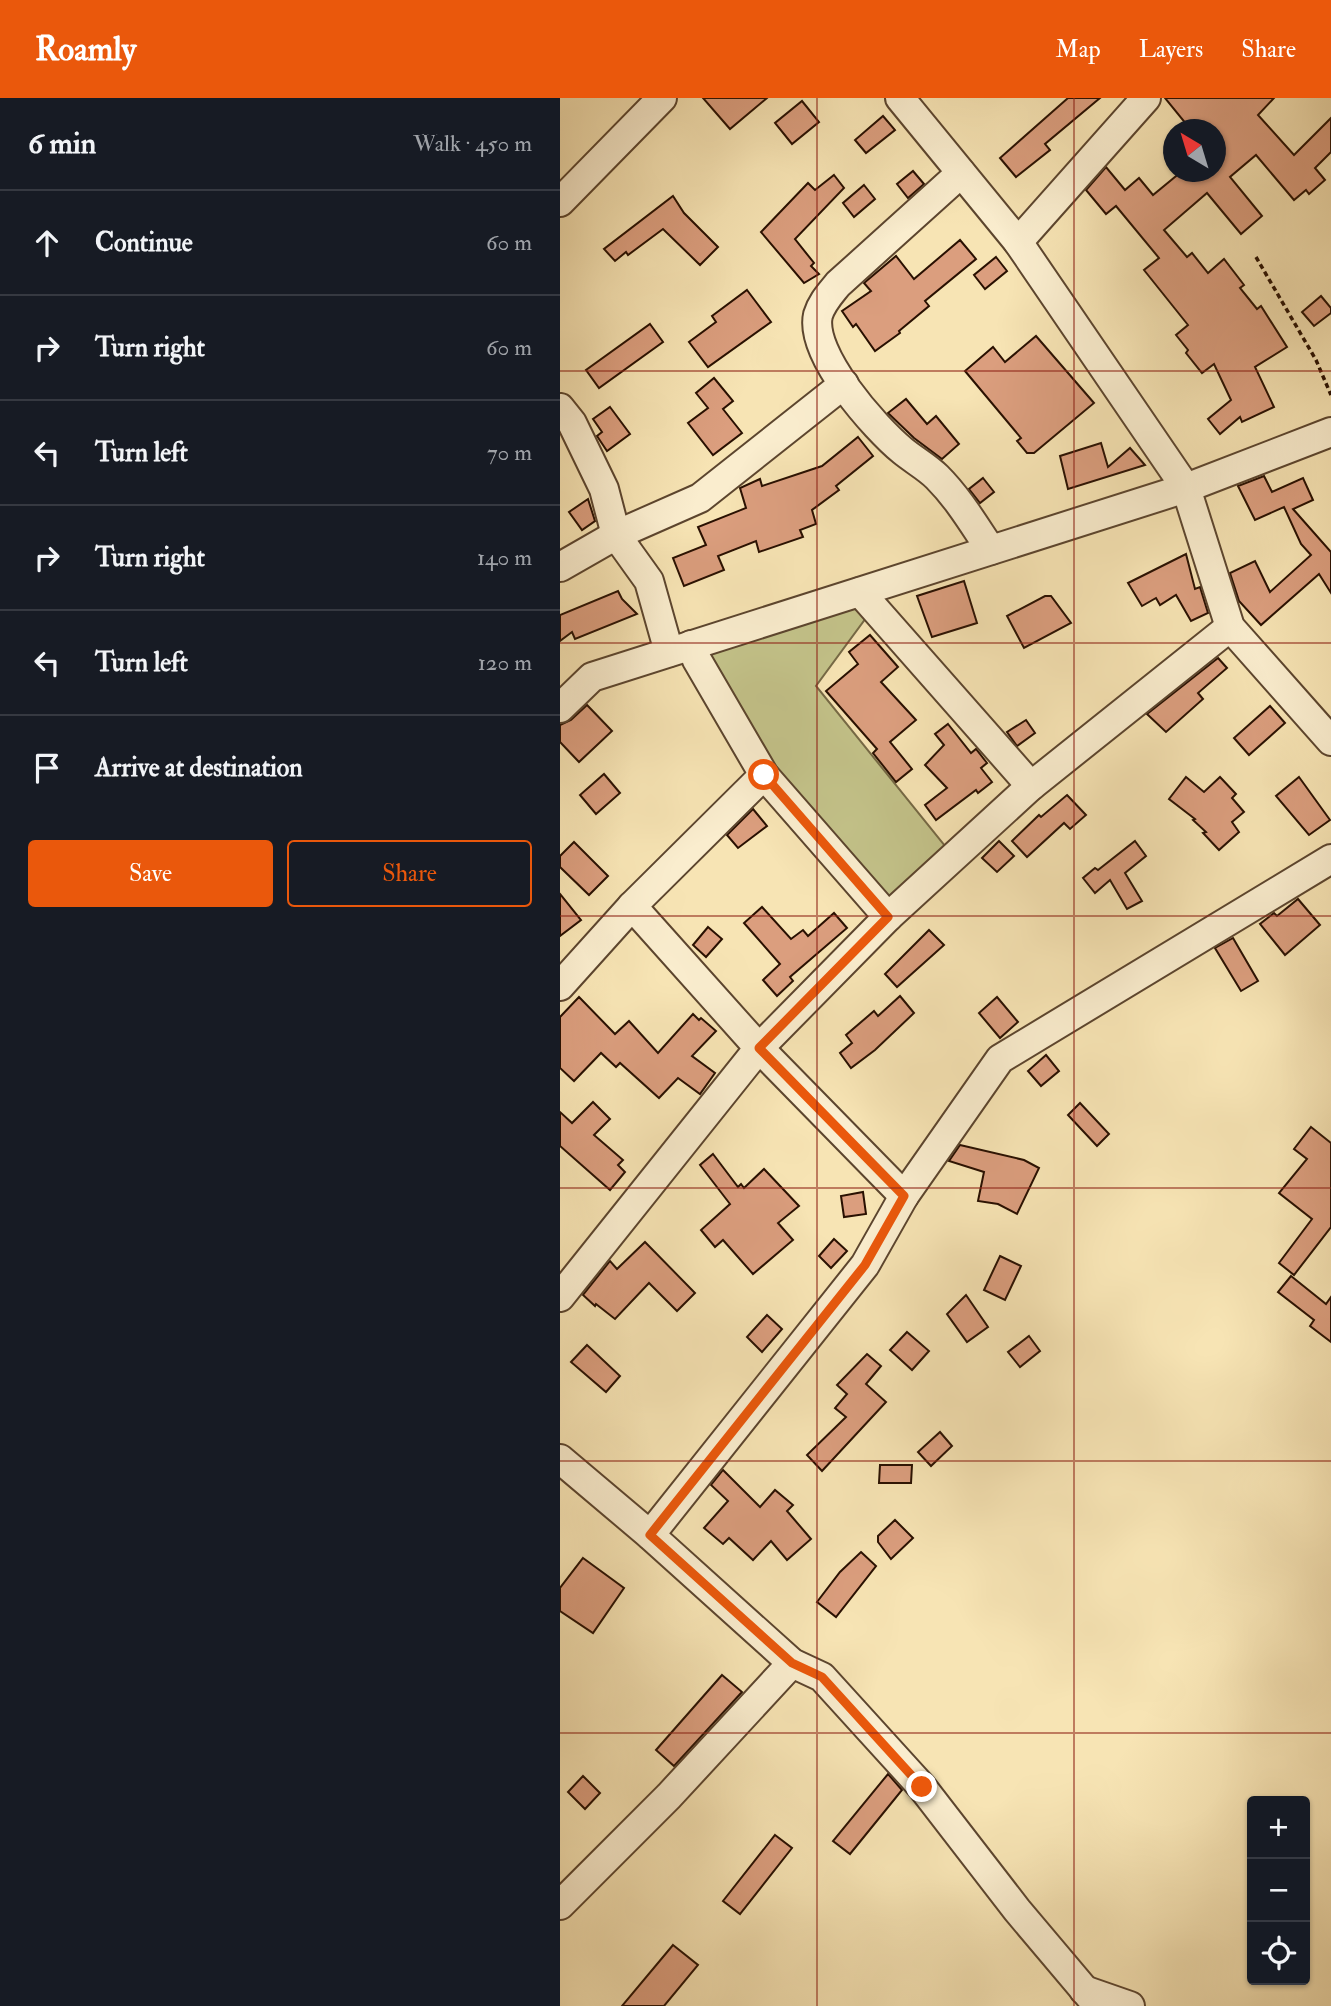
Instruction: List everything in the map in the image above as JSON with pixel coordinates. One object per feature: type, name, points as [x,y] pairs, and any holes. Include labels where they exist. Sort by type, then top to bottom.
[{"type":"street","points":[[560,202],[662,98]]},
{"type":"street","points":[[900,98],[1018,242],[1186,488],[1230,627],[1331,741]]},
{"type":"street","points":[[1018,242],[1146,98]]},
{"type":"street","points":[[961,173],[858,265],[824,302],[818,317],[819,341],[861,410],[902,450],[935,475],[953,495],[991,550]]},
{"type":"street","points":[[560,567],[617,536],[700,498],[844,384]]},
{"type":"street","points":[[560,408],[572,423],[604,489],[617,536],[649,581],[680,648],[697,660],[764,775],[888,917]]},
{"type":"street","points":[[560,708],[592,677],[1186,488],[1331,432]]},
{"type":"street","points":[[860,592],[1031,786]]},
{"type":"street","points":[[560,1297],[759,1048],[888,917],[1031,786],[1230,627]]},
{"type":"street","points":[[560,986],[632,906],[764,775]]},
{"type":"street","points":[[650,1535],[865,1265],[904,1196],[1000,1059],[1331,859]]},
{"type":"street","points":[[632,906],[759,1048],[904,1196]]},
{"type":"street","points":[[560,1459],[650,1535],[792,1663],[822,1677],[922,1787],[1017,1910],[1091,1998],[1130,2006]]},
{"type":"street","points":[[560,1905],[669,1796],[792,1663]]},
{"type":"path","points":[[1256,257],[1316,360],[1331,395]]},
{"type":"shaded area","points":[[860,592],[874,607],[816,686],[954,857],[884,913],[764,775],[691,645]]},
{"type":"building","points":[[703,98],[767,98],[730,129]]},
{"type":"building","points":[[1068,98],[1100,98],[1045,144],[1050,150],[1016,177],[1000,158]]},
{"type":"building","points":[[1165,98],[1274,98],[1258,115],[1294,155],[1331,118],[1331,152],[1315,168],[1325,180],[1309,194],[1306,190],[1294,200],[1256,155],[1230,177],[1262,216],[1241,234],[1207,193],[1164,230],[1187,257],[1192,253],[1208,273],[1224,259],[1244,285],[1240,288],[1257,309],[1261,306],[1287,347],[1255,367],[1274,407],[1242,422],[1240,417],[1220,434],[1208,419],[1231,400],[1214,364],[1202,373],[1176,335],[1188,325],[1144,270],[1159,258],[1116,206],[1106,214],[1086,190],[1106,167],[1125,190],[1139,178],[1153,195],[1169,182],[1226,182],[1226,119],[1182,119]]},
{"type":"building","points":[[802,101],[819,122],[792,144],[775,123]]},
{"type":"building","points":[[883,116],[895,130],[866,153],[855,140]]},
{"type":"building","points":[[913,171],[924,184],[908,198],[897,184]]},
{"type":"building","points":[[834,175],[844,188],[795,239],[819,274],[804,283],[761,232],[808,183],[815,190]]},
{"type":"building","points":[[864,185],[875,199],[854,217],[843,203]]},
{"type":"building","points":[[673,196],[684,213],[718,247],[700,265],[663,229],[628,255],[626,252],[615,261],[604,249]]},
{"type":"building","points":[[960,240],[976,259],[925,301],[929,306],[899,331],[900,333],[875,351],[856,324],[853,327],[842,311],[871,291],[864,283],[896,256],[914,279]]},
{"type":"building","points":[[996,257],[1007,271],[985,289],[974,275]]},
{"type":"building","points":[[747,290],[771,322],[708,367],[689,342],[716,322],[712,316]]},
{"type":"building","points":[[1321,296],[1331,308],[1331,313],[1314,326],[1302,312]]},
{"type":"building","points":[[650,324],[663,342],[599,388],[586,370]]},
{"type":"building","points":[[1036,336],[1094,403],[1034,453],[1027,453],[1017,441],[1021,438],[965,371],[993,347],[1005,362]]},
{"type":"building","points":[[714,378],[733,401],[723,409],[742,433],[713,455],[688,423],[708,408],[696,393]]},
{"type":"building","points":[[906,399],[927,424],[936,416],[959,444],[942,459],[914,438],[888,413]]},
{"type":"building","points":[[610,407],[630,434],[607,451],[597,436],[602,432],[593,419]]},
{"type":"building","points":[[858,437],[873,456],[836,486],[839,490],[812,510],[816,524],[800,530],[803,537],[759,552],[756,541],[718,556],[724,570],[684,586],[673,558],[706,545],[698,527],[746,508],[740,488],[760,479],[762,486],[822,466]]},
{"type":"building","points":[[1101,443],[1108,467],[1130,448],[1145,465],[1068,489],[1060,456]]},
{"type":"building","points":[[1264,476],[1272,492],[1303,478],[1313,500],[1293,509],[1331,552],[1331,593],[1319,574],[1261,625],[1239,601],[1230,573],[1255,561],[1270,592],[1311,555],[1301,544],[1284,507],[1255,520],[1238,486]]},
{"type":"building","points":[[983,478],[994,492],[980,503],[969,489]]},
{"type":"building","points":[[588,499],[595,521],[582,530],[569,512]]},
{"type":"building","points":[[1186,554],[1195,589],[1200,587],[1208,613],[1191,621],[1176,595],[1160,605],[1156,598],[1142,606],[1128,583]]},
{"type":"building","points":[[964,581],[977,623],[932,637],[917,596]]},
{"type":"building","points":[[618,591],[637,614],[575,639],[572,632],[560,641],[560,615]]},
{"type":"building","points":[[1045,596],[1051,596],[1071,623],[1024,648],[1007,616]]},
{"type":"building","points":[[870,635],[898,667],[881,682],[916,720],[890,742],[912,769],[896,782],[873,753],[877,749],[826,691],[858,664],[849,652]]},
{"type":"building","points":[[1218,658],[1227,668],[1198,693],[1203,699],[1166,732],[1147,714]]},
{"type":"building","points":[[587,705],[612,731],[579,762],[560,742],[560,725],[571,720]]},
{"type":"building","points":[[1270,706],[1285,723],[1249,755],[1234,738]]},
{"type":"building","points":[[1026,720],[1035,733],[1017,746],[1007,732]]},
{"type":"building","points":[[948,724],[971,753],[976,749],[987,763],[981,768],[992,782],[978,793],[976,790],[936,820],[925,805],[947,788],[925,765],[944,745],[935,734]]},
{"type":"building","points":[[604,774],[620,793],[596,814],[580,795]]},
{"type":"building","points":[[1186,777],[1204,792],[1220,777],[1236,794],[1232,798],[1244,812],[1232,822],[1239,832],[1219,850],[1203,833],[1206,832],[1193,820],[1195,819],[1169,799]]},
{"type":"building","points":[[1299,777],[1330,820],[1309,835],[1276,796]]},
{"type":"building","points":[[1067,795],[1086,815],[1070,829],[1064,823],[1027,857],[1012,841],[1039,815],[1041,817]]},
{"type":"building","points":[[753,809],[767,826],[738,848],[727,835]]},
{"type":"building","points":[[999,841],[1014,856],[997,872],[982,858]]},
{"type":"building","points":[[1135,841],[1146,856],[1125,873],[1142,901],[1127,909],[1110,880],[1095,893],[1083,878],[1095,868],[1098,870]]},
{"type":"building","points":[[574,842],[608,876],[589,895],[560,867],[560,856]]},
{"type":"building","points":[[560,894],[581,920],[560,936]]},
{"type":"building","points":[[1298,899],[1320,925],[1285,955],[1260,924],[1274,913],[1277,916]]},
{"type":"building","points":[[762,907],[791,939],[803,930],[808,936],[834,913],[847,928],[790,977],[793,981],[777,996],[763,980],[780,964],[744,923]]},
{"type":"building","points":[[708,927],[722,939],[706,957],[693,945]]},
{"type":"building","points":[[929,930],[944,945],[897,987],[885,974]]},
{"type":"building","points":[[1233,938],[1258,981],[1241,991],[1215,948]]},
{"type":"building","points":[[900,996],[914,1013],[875,1050],[851,1068],[840,1053],[852,1043],[846,1035],[874,1011],[878,1016]]},
{"type":"building","points":[[579,997],[615,1034],[629,1021],[658,1053],[693,1014],[699,1020],[701,1018],[716,1031],[692,1056],[715,1073],[700,1094],[678,1078],[659,1098],[620,1063],[616,1067],[601,1053],[574,1081],[560,1068],[560,1017]]},
{"type":"building","points":[[997,997],[1018,1022],[1000,1038],[979,1013]]},
{"type":"building","points":[[1046,1055],[1059,1071],[1041,1086],[1028,1071]]},
{"type":"building","points":[[593,1102],[610,1119],[594,1135],[623,1160],[618,1165],[625,1172],[610,1190],[560,1146],[560,1112],[572,1123]]},
{"type":"building","points":[[1080,1103],[1109,1134],[1097,1146],[1068,1115]]},
{"type":"building","points":[[1311,1127],[1331,1143],[1331,1227],[1294,1275],[1279,1263],[1312,1219],[1279,1193],[1307,1159],[1294,1149]]},
{"type":"building","points":[[960,1145],[1024,1160],[1039,1168],[1017,1214],[998,1204],[978,1201],[984,1172],[949,1161]]},
{"type":"building","points":[[713,1154],[738,1187],[741,1184],[744,1188],[764,1169],[799,1206],[778,1223],[793,1240],[753,1274],[723,1240],[715,1247],[701,1230],[730,1204],[700,1165]]},
{"type":"building","points":[[863,1192],[866,1214],[844,1217],[841,1196]]},
{"type":"building","points":[[834,1239],[847,1251],[831,1268],[819,1256]]},
{"type":"building","points":[[645,1242],[695,1293],[677,1311],[649,1283],[615,1319],[583,1295],[610,1261],[617,1269]]},
{"type":"building","points":[[1000,1256],[1021,1266],[1005,1300],[984,1290]]},
{"type":"building","points":[[1291,1276],[1326,1304],[1331,1297],[1331,1342],[1310,1326],[1314,1320],[1278,1292]]},
{"type":"building","points":[[966,1295],[988,1327],[967,1342],[947,1314]]},
{"type":"building","points":[[767,1315],[782,1329],[762,1352],[747,1337]]},
{"type":"building","points":[[907,1332],[929,1351],[912,1370],[890,1350]]},
{"type":"building","points":[[1029,1336],[1040,1351],[1020,1367],[1008,1352]]},
{"type":"building","points":[[587,1345],[620,1376],[606,1392],[571,1362]]},
{"type":"building","points":[[867,1354],[881,1366],[866,1384],[886,1402],[822,1471],[807,1455],[846,1417],[835,1408],[847,1394],[837,1385]]},
{"type":"building","points":[[940,1432],[952,1446],[931,1466],[918,1452]]},
{"type":"building","points":[[880,1465],[912,1465],[911,1483],[879,1483]]},
{"type":"building","points":[[723,1470],[760,1507],[775,1490],[793,1505],[787,1511],[811,1539],[787,1560],[771,1541],[753,1560],[729,1538],[723,1544],[704,1528],[728,1501],[711,1485]]},
{"type":"building","points":[[895,1520],[913,1538],[891,1559],[878,1542],[878,1536]]},
{"type":"building","points":[[861,1552],[876,1566],[836,1617],[817,1602],[840,1572]]},
{"type":"building","points":[[583,1558],[624,1588],[593,1633],[560,1611],[560,1588]]},
{"type":"building","points":[[722,1675],[742,1692],[674,1766],[656,1750]]},
{"type":"building","points":[[888,1774],[902,1790],[850,1854],[833,1841]]},
{"type":"building","points":[[583,1776],[600,1793],[585,1809],[568,1792]]},
{"type":"building","points":[[775,1835],[792,1848],[740,1914],[723,1901]]},
{"type":"building","points":[[673,1945],[698,1965],[664,2006],[622,2006]]},
{"type":"route","points":[[764,775],[888,917],[759,1048],[904,1196],[865,1265],[650,1535],[792,1663],[822,1677],[922,1787]]}]
